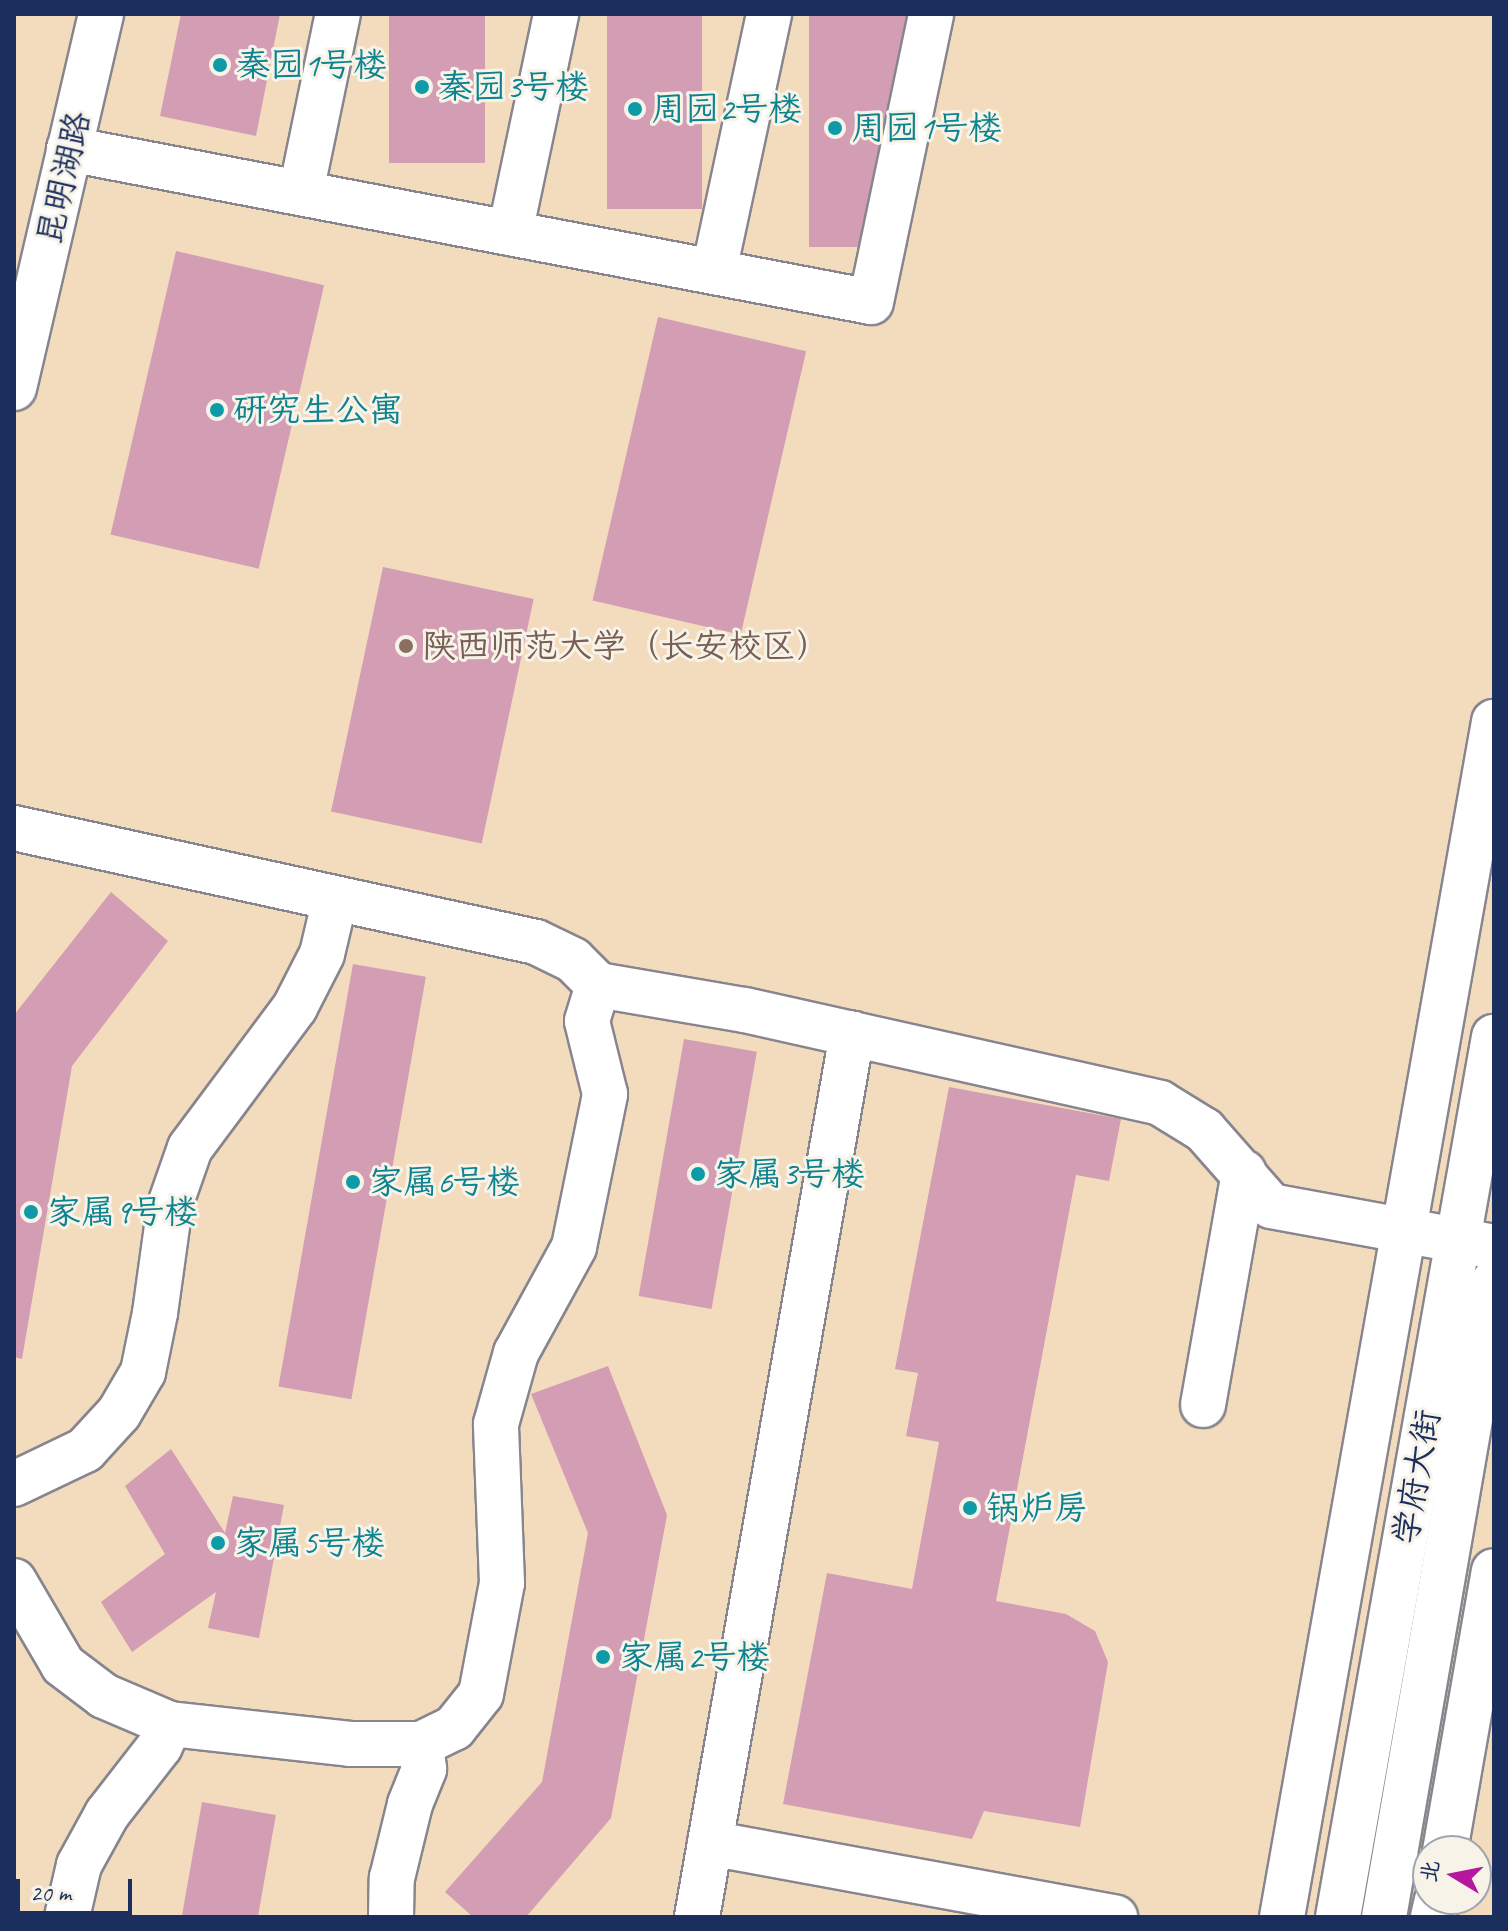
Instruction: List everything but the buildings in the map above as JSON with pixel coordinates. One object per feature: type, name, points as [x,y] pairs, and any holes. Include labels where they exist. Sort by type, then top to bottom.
[{"type":"main road","name":"昆明湖路","points":[[14,388],[101,14]]},
{"type":"main road","points":[[301,192],[338,14]]},
{"type":"main road","points":[[510,233],[556,14]]},
{"type":"main road","points":[[714,271],[769,14]]},
{"type":"main road","points":[[69,149],[871,302],[931,14]]},
{"type":"main road","points":[[1282,1917],[1494,722]]},
{"type":"main road","points":[[18,842],[335,899],[536,942],[573,960],[598,985],[745,1010],[1160,1103],[1204,1130],[1271,1206],[1476,1244]]},
{"type":"main road","points":[[14,1484],[85,1450],[119,1413],[143,1372],[155,1313],[170,1205],[190,1148],[295,1007],[322,954],[335,899]]},
{"type":"main road","points":[[14,1581],[63,1665],[104,1696],[170,1724],[337,1743],[421,1744],[454,1728],[481,1694],[502,1583],[496,1424],[516,1353],[574,1247],[605,1094],[587,1021],[598,985]]},
{"type":"main road","points":[[697,1917],[852,1034]]},
{"type":"main road","name":"学府大街","points":[[1338,1917],[1476,1244],[1494,1037]]},
{"type":"main road","points":[[1203,1405],[1244,1173]]},
{"type":"main road","name":"学府大街","points":[[1384,1917],[1494,1281]]},
{"type":"main road","points":[[1448,1835],[1494,1571]]},
{"type":"main road","points":[[67,1917],[79,1865],[107,1814],[160,1746],[170,1724]]},
{"type":"main road","points":[[391,1917],[392,1878],[410,1804],[424,1769],[421,1744]]},
{"type":"main road","points":[[710,1843],[1115,1917]]},
{"type":"place","name":"秦园1号楼","points":[[220,65]]},
{"type":"place","name":"秦园3号楼","points":[[422,87]]},
{"type":"place","name":"周园2号楼","points":[[635,109]]},
{"type":"place","name":"周园1号楼","points":[[835,128]]},
{"type":"place","name":"研究生公寓","points":[[217,410]]},
{"type":"place","name":"陕西师范大学（长安校区）","points":[[406,646]]},
{"type":"place","name":"家属3号楼","points":[[698,1174]]},
{"type":"place","name":"家属6号楼","points":[[353,1182]]},
{"type":"place","name":"家属9号楼","points":[[31,1212]]},
{"type":"place","name":"锅炉房","points":[[970,1508]]},
{"type":"place","name":"家属5号楼","points":[[218,1543]]},
{"type":"place","name":"家属2号楼","points":[[603,1657]]}]
